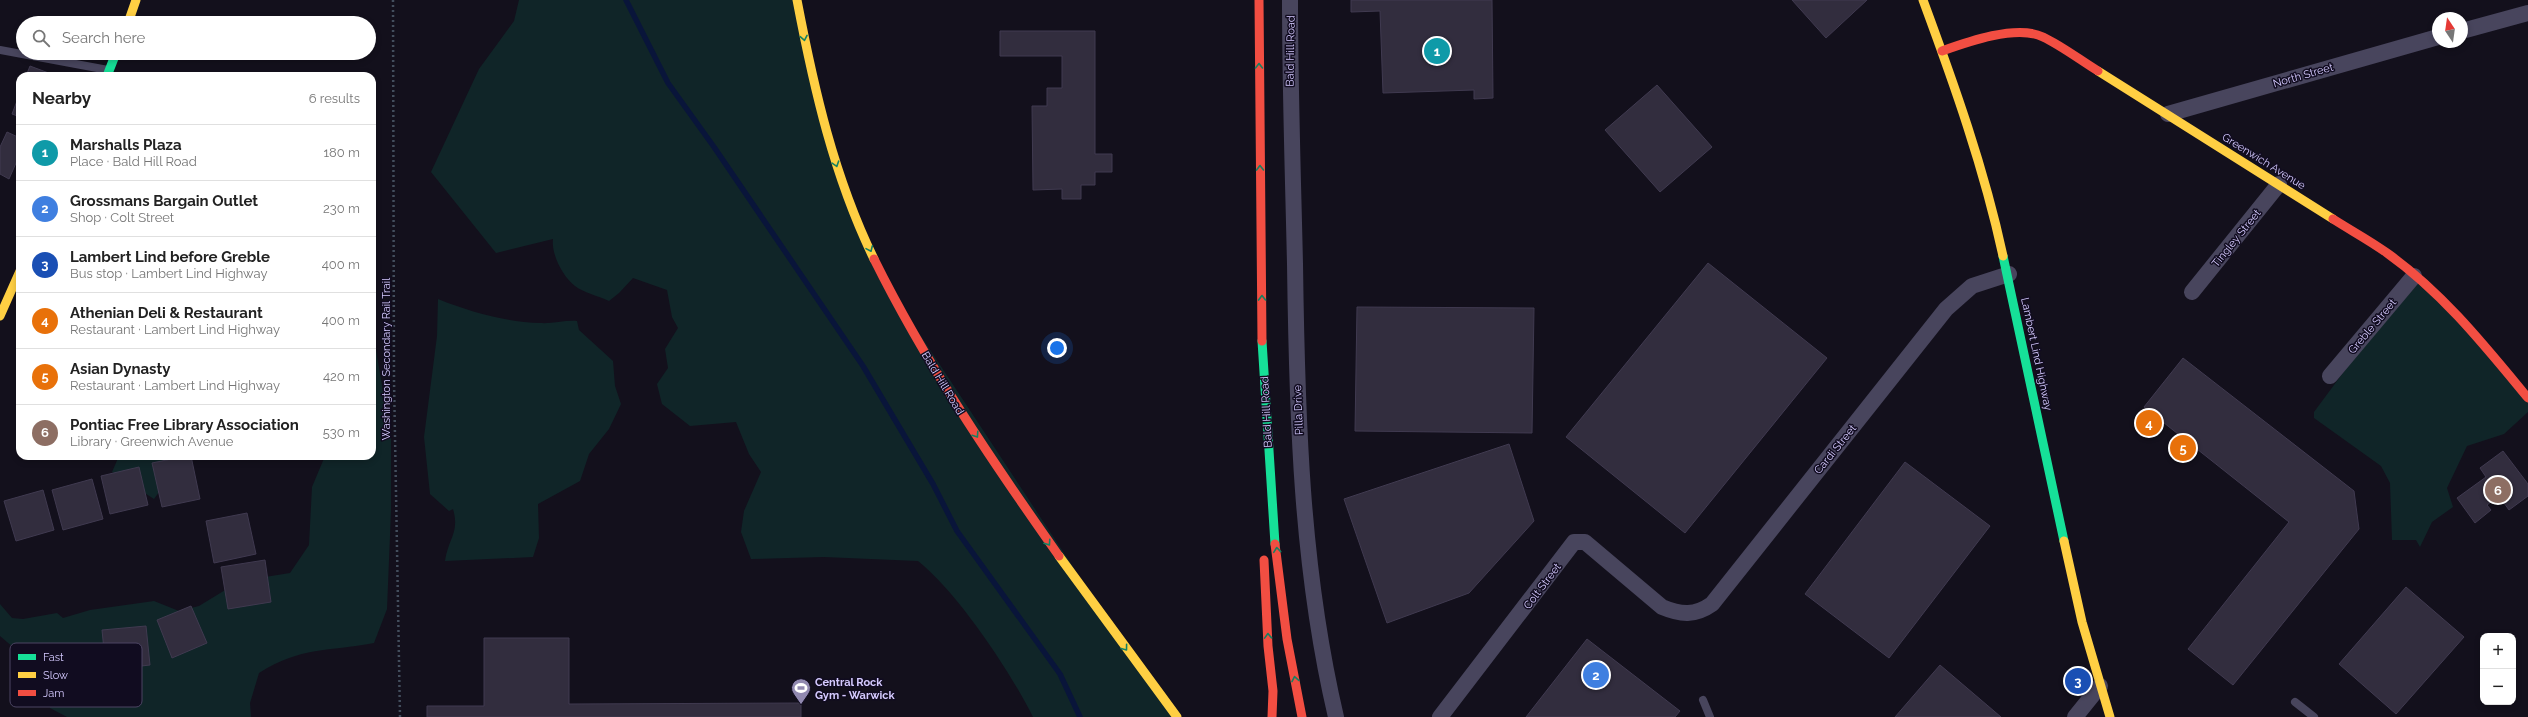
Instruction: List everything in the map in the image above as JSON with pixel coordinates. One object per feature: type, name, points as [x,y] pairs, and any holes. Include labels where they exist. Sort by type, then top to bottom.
[{"type":"main road","points":[[130,16],[136,0]]},
{"type":"main road","name":"Bald Hill Road","points":[[797,0],[811,75],[835,163],[854,214],[876,264],[904,318],[962,414],[1064,568],[1177,717]]},
{"type":"main road","name":"Bald Hill Road","points":[[1259,0],[1262,337],[1268,464],[1285,629],[1302,717]]},
{"type":"main road","name":"Lambert Lind Highway","points":[[1922,0],[1942,50],[1994,212],[2009,274],[2082,622],[2110,717]]},
{"type":"main road","name":"Greenwich Avenue","points":[[1942,50],[2000,33],[2022,33],[2042,36],[2387,253],[2476,334],[2528,398]]},
{"type":"main road","points":[[108,72],[113,60]]},
{"type":"main road","points":[[0,316],[16,280]]},
{"type":"main road","points":[[1261,479],[1262,337]]},
{"type":"main road","points":[[1264,548],[1268,646],[1273,691],[1272,717]]},
{"type":"main road","points":[[1154,687],[1168,717]]},
{"type":"street","name":"Bald Hill Road","points":[[1289,101],[1290,0]]},
{"type":"street","points":[[2468,29],[2528,13]]},
{"type":"street","name":"North Street","points":[[2168,114],[2432,39]]},
{"type":"street","name":"Pilla Drive","points":[[1289,101],[1297,421],[1302,492],[1318,634],[1336,717]]},
{"type":"street","name":"Tingley Street","points":[[2192,292],[2279,184]]},
{"type":"street","name":"Cardi Street","points":[[1662,607],[1675,612],[1690,614],[1712,604],[1946,309],[1972,286],[2009,274]]},
{"type":"street","name":"Greble Street","points":[[2330,376],[2414,276]]},
{"type":"street","name":"Colt Street","points":[[1440,717],[1574,542],[1585,542],[1662,607]]},
{"type":"street","points":[[2076,717],[2100,686]]},
{"type":"lane","points":[[0,50],[16,53]]},
{"type":"lane","points":[[47,60],[103,72]]},
{"type":"lane","points":[[1703,700],[1710,717]]},
{"type":"lane","points":[[2295,702],[2314,717]]},
{"type":"path","name":"Washington Secondary Rail Trail","points":[[393,0],[394,380],[400,717]]},
{"type":"green space","points":[[519,0],[799,0],[823,118],[882,277],[1172,717],[1033,717],[997,656],[966,612],[950,592],[918,561],[824,557],[751,559],[741,532],[744,511],[761,472],[749,454],[736,422],[690,426],[662,404],[657,384],[668,368],[665,349],[678,328],[672,317],[667,290],[633,278],[609,301],[583,291],[575,286],[562,271],[554,251],[553,239],[496,253],[431,172],[479,69],[514,21]]},
{"type":"green space","points":[[2420,281],[2528,396],[2528,412],[2504,434],[2467,446],[2447,488],[2453,507],[2432,522],[2420,547],[2416,540],[2392,540],[2390,483],[2381,466],[2314,418],[2314,412],[2351,362]]},
{"type":"green space","points":[[438,299],[475,312],[514,321],[545,323],[577,321],[579,330],[613,361],[615,386],[621,404],[609,429],[589,454],[580,481],[538,504],[539,538],[533,557],[445,561],[446,553],[454,530],[455,517],[453,509],[449,511],[430,494],[424,437],[437,336]]},
{"type":"green space","points":[[376,350],[391,439],[391,511],[387,609],[374,643],[302,654],[274,664],[259,673],[250,703],[251,717],[67,717],[50,707],[142,707],[142,643],[10,643],[10,645],[0,636],[0,604],[12,618],[23,619],[57,613],[63,618],[90,610],[154,601],[179,611],[199,606],[240,581],[290,573],[309,545],[312,487],[323,460],[376,460]]},
{"type":"green space","points":[[117,460],[182,460],[154,499],[112,472]]},
{"type":"building","points":[[1351,0],[1492,0],[1493,98],[1474,99],[1474,90],[1383,93],[1380,11],[1351,12]]},
{"type":"building","points":[[1792,0],[1867,0],[1826,38]]},
{"type":"building","points":[[1000,31],[1095,31],[1095,154],[1112,154],[1112,172],[1095,172],[1095,185],[1081,185],[1081,199],[1062,199],[1062,189],[1033,190],[1032,106],[1047,106],[1047,88],[1062,88],[1062,56],[1000,56]]},
{"type":"building","points":[[30,66],[46,72],[28,72]]},
{"type":"building","points":[[1657,85],[1712,147],[1660,192],[1605,130]]},
{"type":"building","points":[[16,104],[16,116],[12,114]]},
{"type":"building","points":[[7,132],[16,136],[16,163],[9,179],[0,174],[0,147]]},
{"type":"building","points":[[1708,263],[1827,358],[1685,533],[1566,437]]},
{"type":"building","points":[[1357,307],[1534,308],[1532,433],[1355,431]]},
{"type":"building","points":[[2183,358],[2354,491],[2359,529],[2233,685],[2188,649],[2289,522],[2144,407]]},
{"type":"building","points":[[1509,444],[1534,521],[1469,593],[1387,623],[1344,499]]},
{"type":"building","points":[[2503,451],[2528,484],[2528,496],[2509,510],[2499,496],[2487,505],[2491,510],[2475,523],[2457,498],[2486,477],[2480,468]]},
{"type":"building","points":[[167,460],[192,460],[200,499],[162,507],[152,463]]},
{"type":"building","points":[[1905,462],[1990,526],[1889,658],[1805,594]]},
{"type":"building","points":[[139,467],[148,505],[110,514],[101,476]]},
{"type":"building","points":[[92,479],[103,519],[63,530],[52,490]]},
{"type":"building","points":[[43,490],[54,530],[16,541],[4,501]]},
{"type":"building","points":[[247,513],[256,554],[214,563],[206,521]]},
{"type":"building","points":[[265,560],[271,602],[228,609],[221,567]]},
{"type":"building","points":[[2406,587],[2464,637],[2396,714],[2339,664]]},
{"type":"building","points":[[191,606],[207,643],[172,658],[157,620]]},
{"type":"building","points":[[146,626],[150,665],[142,666],[142,643],[103,643],[102,630]]},
{"type":"building","points":[[484,638],[569,638],[569,704],[801,703],[801,717],[427,717],[427,706],[484,706]]},
{"type":"building","points":[[1587,639],[1680,711],[1675,717],[1526,717]]},
{"type":"building","points":[[1940,665],[2001,717],[1895,717]]},
{"type":"waterway","points":[[626,0],[668,83],[714,147],[863,366],[933,484],[957,531],[1060,674],[1080,717]]},
{"type":"traffic: fast","points":[[109,72],[113,60]]},
{"type":"traffic: fast","points":[[2003,256],[2064,541]]},
{"type":"traffic: fast","points":[[1262,341],[1275,544]]},
{"type":"traffic: slow","points":[[130,16],[136,0]]},
{"type":"traffic: slow","points":[[797,0],[818,99],[827,132],[847,196],[874,259]]},
{"type":"traffic: slow","points":[[1923,0],[1978,158],[2003,256]]},
{"type":"traffic: slow","points":[[2098,71],[2333,219]]},
{"type":"traffic: slow","points":[[0,316],[16,280]]},
{"type":"traffic: slow","points":[[2064,541],[2082,622],[2110,717]]},
{"type":"traffic: slow","points":[[1059,556],[1177,717]]},
{"type":"traffic: jam","points":[[1259,0],[1262,341]]},
{"type":"traffic: jam","points":[[1942,51],[1978,39],[2006,33],[2020,32],[2043,37],[2098,71]]},
{"type":"traffic: jam","points":[[2333,219],[2387,253],[2426,285],[2462,321],[2528,398]]},
{"type":"traffic: jam","points":[[874,259],[915,336],[961,411],[1059,556]]},
{"type":"traffic: jam","points":[[1275,544],[1287,639],[1302,717]]},
{"type":"traffic: jam","points":[[1264,560],[1268,646],[1273,691],[1272,717]]},
{"type":"place","name":"Marshalls Plaza","points":[[1437,51]]},
{"type":"place","name":"Athenian Deli & Restaurant","points":[[2149,423]]},
{"type":"place","name":"Asian Dynasty","points":[[2183,448]]},
{"type":"place","name":"Pontiac Free Library Association","points":[[2498,490]]},
{"type":"place","name":"Grossmans Bargain Outlet","points":[[1596,675]]},
{"type":"place","name":"Lambert Lind before Greble","points":[[2078,681]]},
{"type":"place","name":"Central Rock Gym - Warwick","points":[[801,705]]}]
